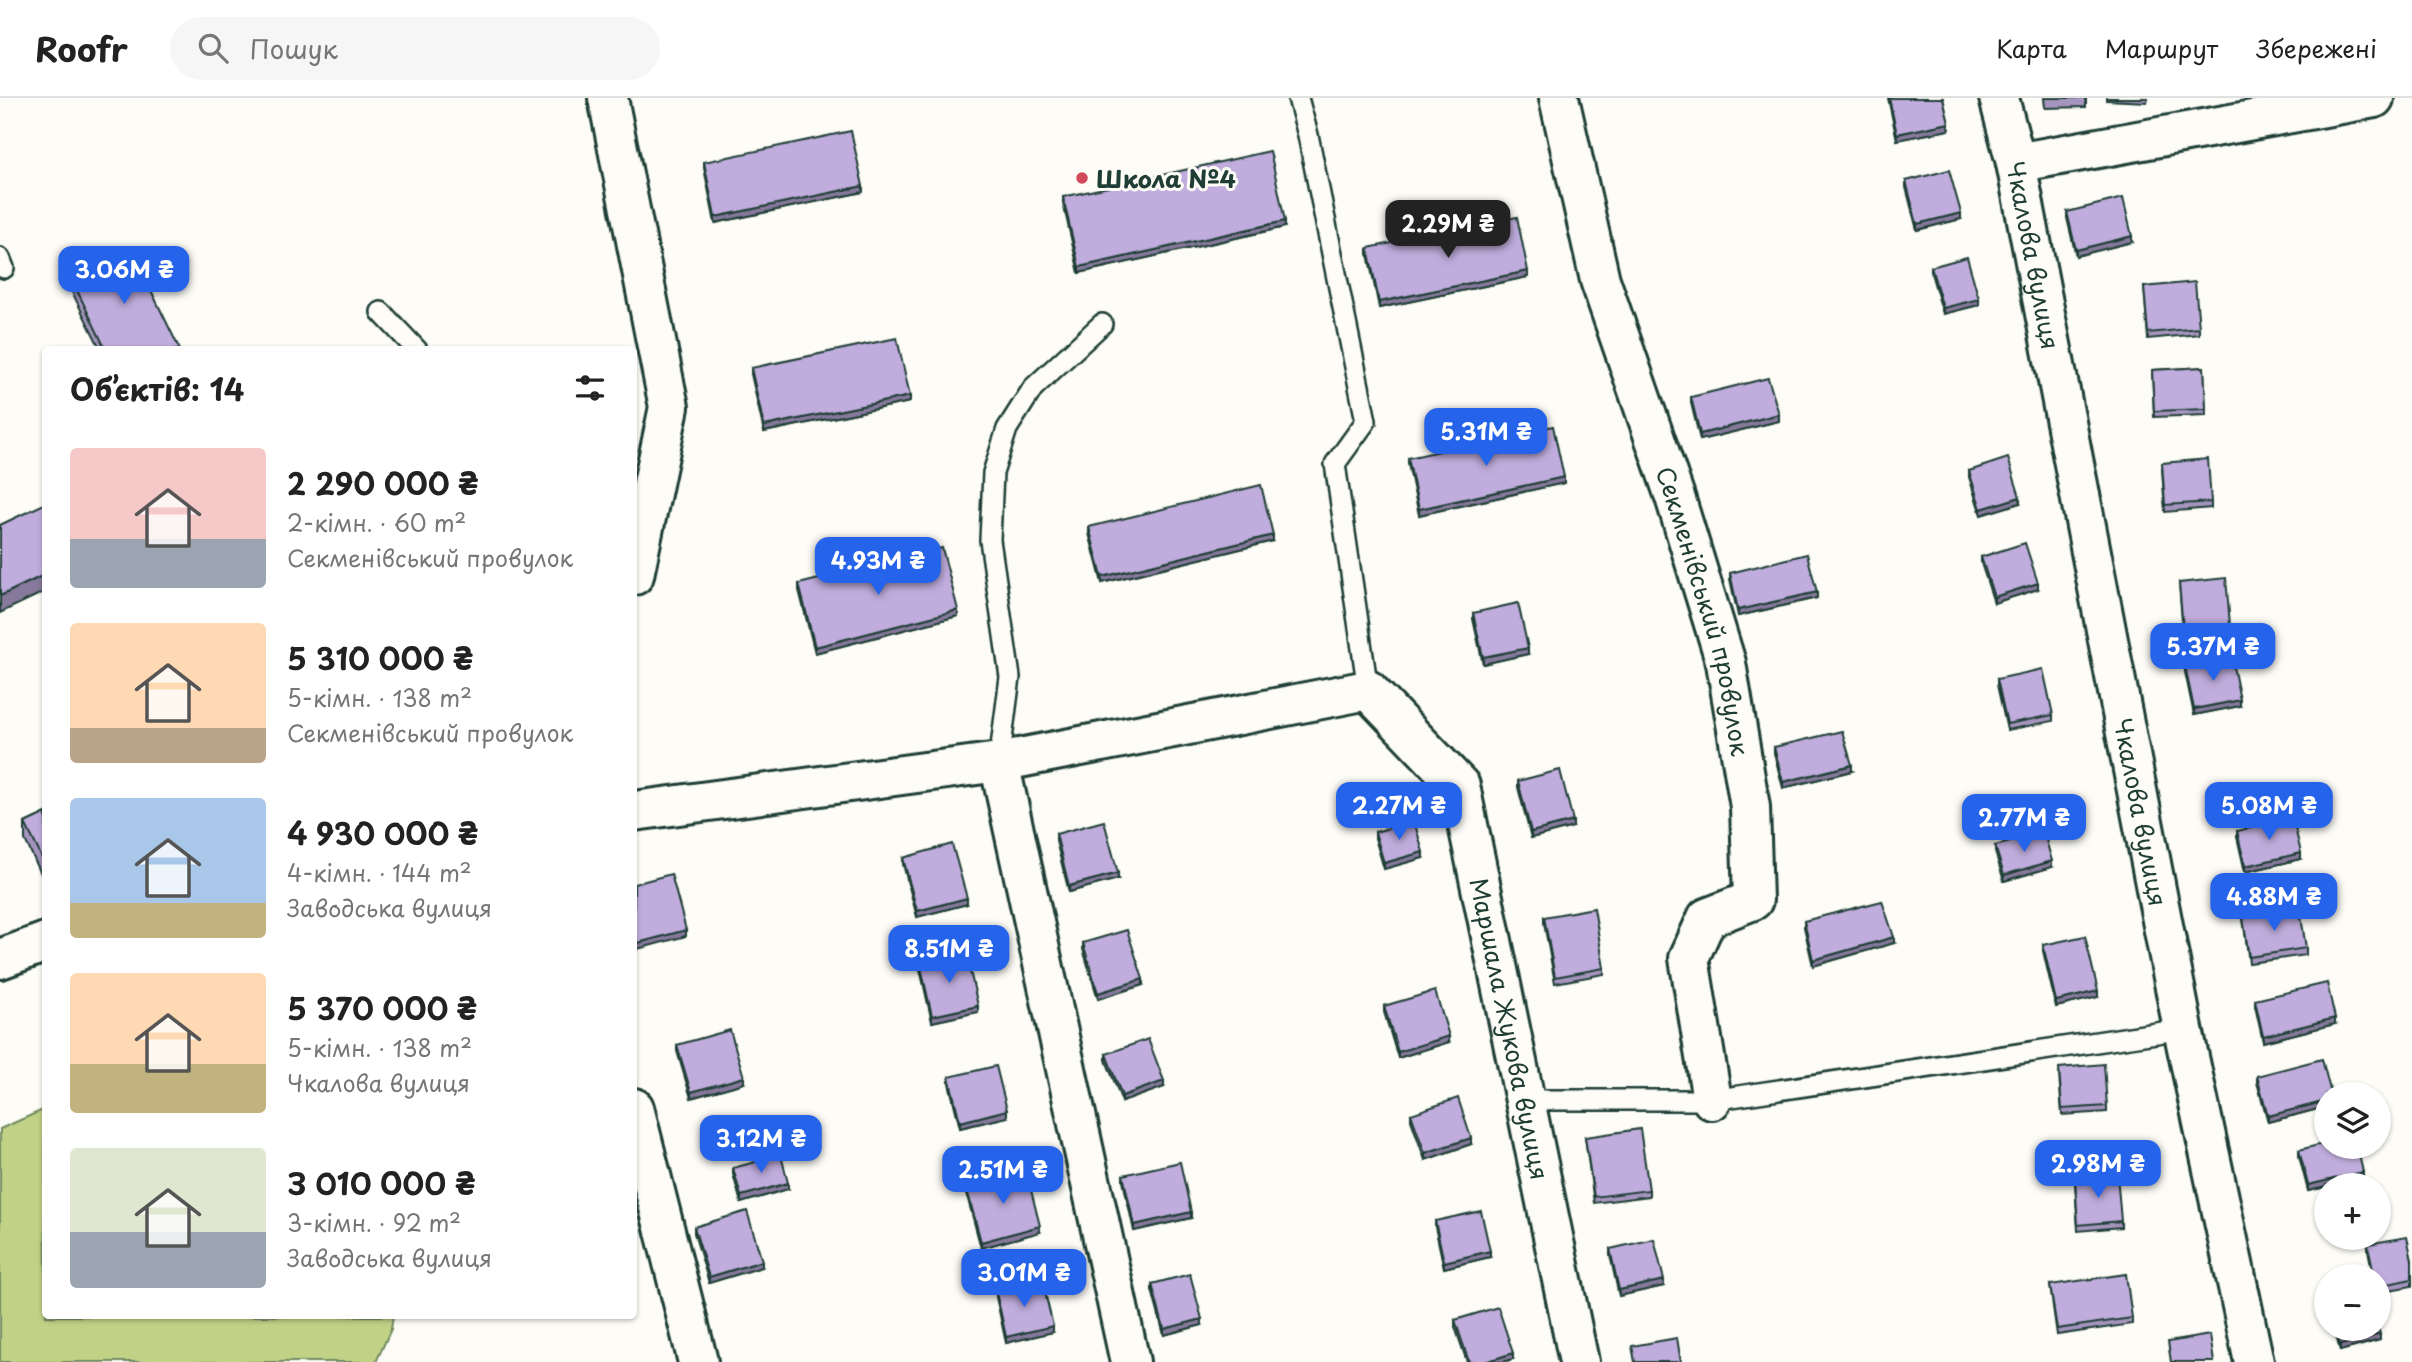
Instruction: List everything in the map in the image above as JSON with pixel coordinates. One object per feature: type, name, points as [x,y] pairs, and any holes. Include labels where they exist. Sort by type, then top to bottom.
[{"type":"street","points":[[607,98],[669,407],[637,561]]},
{"type":"street","name":"Секменівський провулок","points":[[1559,98],[1600,280],[1675,496],[1726,663],[1750,807],[1754,900],[1707,918],[1689,958],[1712,1100]]},
{"type":"street","name":"Чкалова вулиця","points":[[1998,98],[2016,163],[2183,1029],[2254,1362]]},
{"type":"street","points":[[2016,163],[2374,98]]},
{"type":"street","points":[[637,811],[999,762],[1368,690]]},
{"type":"street","name":"Маршала Жукова вулиця","points":[[1368,690],[1460,786],[1579,1362]]},
{"type":"street","points":[[999,762],[1130,1362]]},
{"type":"street","points":[[0,959],[42,943]]},
{"type":"street","points":[[637,1120],[698,1362]]},
{"type":"lane","points":[[1298,98],[1308,135],[1366,421],[1335,464],[1368,690]]},
{"type":"lane","points":[[381,312],[414,346]]},
{"type":"lane","points":[[999,762],[1010,677],[990,540],[993,473],[1007,429],[1033,387],[1102,324]]},
{"type":"lane","points":[[1525,1100],[1712,1100],[2183,1029]]},
{"type":"green space","points":[[42,1110],[42,1319],[393,1319],[391,1329],[376,1362],[0,1362],[0,1129]]},
{"type":"building","points":[[1889,98],[1943,98],[1949,123],[1897,134]]},
{"type":"building","points":[[851,131],[863,186],[715,217],[704,162]]},
{"type":"building","points":[[1270,151],[1285,221],[1079,267],[1063,197]]},
{"type":"building","points":[[1949,170],[1961,213],[1917,224],[1906,181]]},
{"type":"building","points":[[2123,198],[2132,236],[2076,250],[2067,212]]},
{"type":"building","points":[[1517,217],[1528,271],[1379,302],[1368,248]]},
{"type":"building","points":[[131,249],[178,346],[104,346],[71,278]]},
{"type":"building","points":[[1967,257],[1979,299],[1943,308],[1931,267]]},
{"type":"building","points":[[2195,282],[2199,328],[2148,333],[2144,287]]},
{"type":"building","points":[[897,338],[910,396],[764,426],[751,368]]},
{"type":"building","points":[[2204,367],[2206,409],[2154,411],[2152,370]]},
{"type":"building","points":[[1768,378],[1779,414],[1700,434],[1691,397]]},
{"type":"building","points":[[1553,426],[1564,477],[1419,509],[1408,458]]},
{"type":"building","points":[[2008,458],[2020,497],[1981,509],[1969,471]]},
{"type":"building","points":[[2208,459],[2211,502],[2165,505],[2162,463]]},
{"type":"building","points":[[1261,485],[1273,535],[1102,577],[1089,527]]},
{"type":"building","points":[[42,505],[42,576],[0,596],[0,525]]},
{"type":"building","points":[[2025,543],[2038,583],[1994,597],[1981,557]]},
{"type":"building","points":[[942,548],[958,610],[815,647],[799,584]]},
{"type":"building","points":[[1807,554],[1817,592],[1738,610],[1730,573]]},
{"type":"building","points":[[2226,578],[2230,625],[2183,629],[2179,583]]},
{"type":"building","points":[[1518,603],[1528,648],[1483,657],[1473,613]]},
{"type":"building","points":[[2231,656],[2240,700],[2194,709],[2185,666]]},
{"type":"building","points":[[2043,669],[2053,715],[2007,724],[1997,679]]},
{"type":"building","points":[[1842,731],[1852,765],[1783,782],[1774,747]]},
{"type":"building","points":[[1560,770],[1573,821],[1531,832],[1518,781]]},
{"type":"building","points":[[42,815],[42,858],[25,823]]},
{"type":"building","points":[[2293,819],[2301,853],[2245,866],[2237,831]]},
{"type":"building","points":[[1104,821],[1118,873],[1069,886],[1056,834]]},
{"type":"building","points":[[1414,821],[1423,852],[1384,863],[1375,832]]},
{"type":"building","points":[[2044,833],[2052,861],[2004,875],[1995,846]]},
{"type":"building","points":[[952,844],[967,898],[917,911],[903,858]]},
{"type":"building","points":[[671,874],[686,930],[637,943],[637,883]]},
{"type":"building","points":[[1882,901],[1894,937],[1813,960],[1804,921]]},
{"type":"building","points":[[1594,908],[1604,968],[1555,977],[1544,917]]},
{"type":"building","points":[[2300,910],[2306,948],[2249,957],[2243,918]]},
{"type":"building","points":[[1127,930],[1143,979],[1098,993],[1083,943]]},
{"type":"building","points":[[2085,936],[2098,991],[2056,1001],[2043,945]]},
{"type":"building","points":[[966,953],[978,1006],[932,1016],[920,963]]},
{"type":"building","points":[[2327,983],[2335,1018],[2263,1036],[2255,1000]]},
{"type":"building","points":[[1435,991],[1449,1036],[1398,1052],[1384,1006]]},
{"type":"building","points":[[730,1030],[744,1077],[691,1092],[677,1045]]},
{"type":"building","points":[[1148,1039],[1164,1081],[1122,1096],[1106,1054]]},
{"type":"building","points":[[2322,1059],[2328,1082],[2314,1082],[2314,1104],[2268,1116],[2257,1076]]},
{"type":"building","points":[[2104,1064],[2107,1106],[2062,1109],[2059,1068]]},
{"type":"building","points":[[996,1066],[1007,1110],[960,1122],[949,1077]]},
{"type":"building","points":[[1458,1098],[1471,1138],[1425,1153],[1411,1114]]},
{"type":"building","points":[[1640,1129],[1649,1190],[1594,1197],[1585,1137]]},
{"type":"building","points":[[2314,1146],[2314,1159],[2360,1159],[2363,1172],[2314,1173],[2314,1184],[2308,1185],[2299,1150]]},
{"type":"building","points":[[781,1155],[788,1183],[741,1196],[733,1168]]},
{"type":"building","points":[[1180,1162],[1191,1212],[1134,1225],[1123,1175]]},
{"type":"building","points":[[1026,1170],[1040,1226],[981,1242],[966,1186]]},
{"type":"building","points":[[2117,1174],[2121,1221],[2078,1225],[2075,1178]]},
{"type":"building","points":[[747,1211],[762,1261],[709,1277],[694,1227]]},
{"type":"building","points":[[1481,1211],[1490,1251],[1444,1262],[1435,1221]]},
{"type":"building","points":[[2407,1237],[2412,1260],[2412,1279],[2391,1283],[2391,1264],[2372,1264],[2369,1250],[2391,1250],[2391,1240]]},
{"type":"building","points":[[1654,1239],[1664,1280],[1619,1290],[1610,1249]]},
{"type":"building","points":[[1190,1274],[1202,1319],[1164,1329],[1152,1284]]},
{"type":"building","points":[[2126,1274],[2132,1318],[2057,1329],[2050,1285]]},
{"type":"building","points":[[1042,1280],[1053,1326],[1006,1337],[996,1291]]},
{"type":"building","points":[[1498,1307],[1513,1353],[1485,1362],[1469,1362],[1455,1320]]},
{"type":"building","points":[[2210,1335],[2214,1362],[2171,1362],[2168,1342]]},
{"type":"building","points":[[1677,1338],[1681,1362],[1635,1362],[1632,1346]]},
{"type":"building","points":[[2339,1341],[2355,1341],[2340,1345]]},
{"type":"place","name":"Школа №4","points":[[1082,178]]}]
